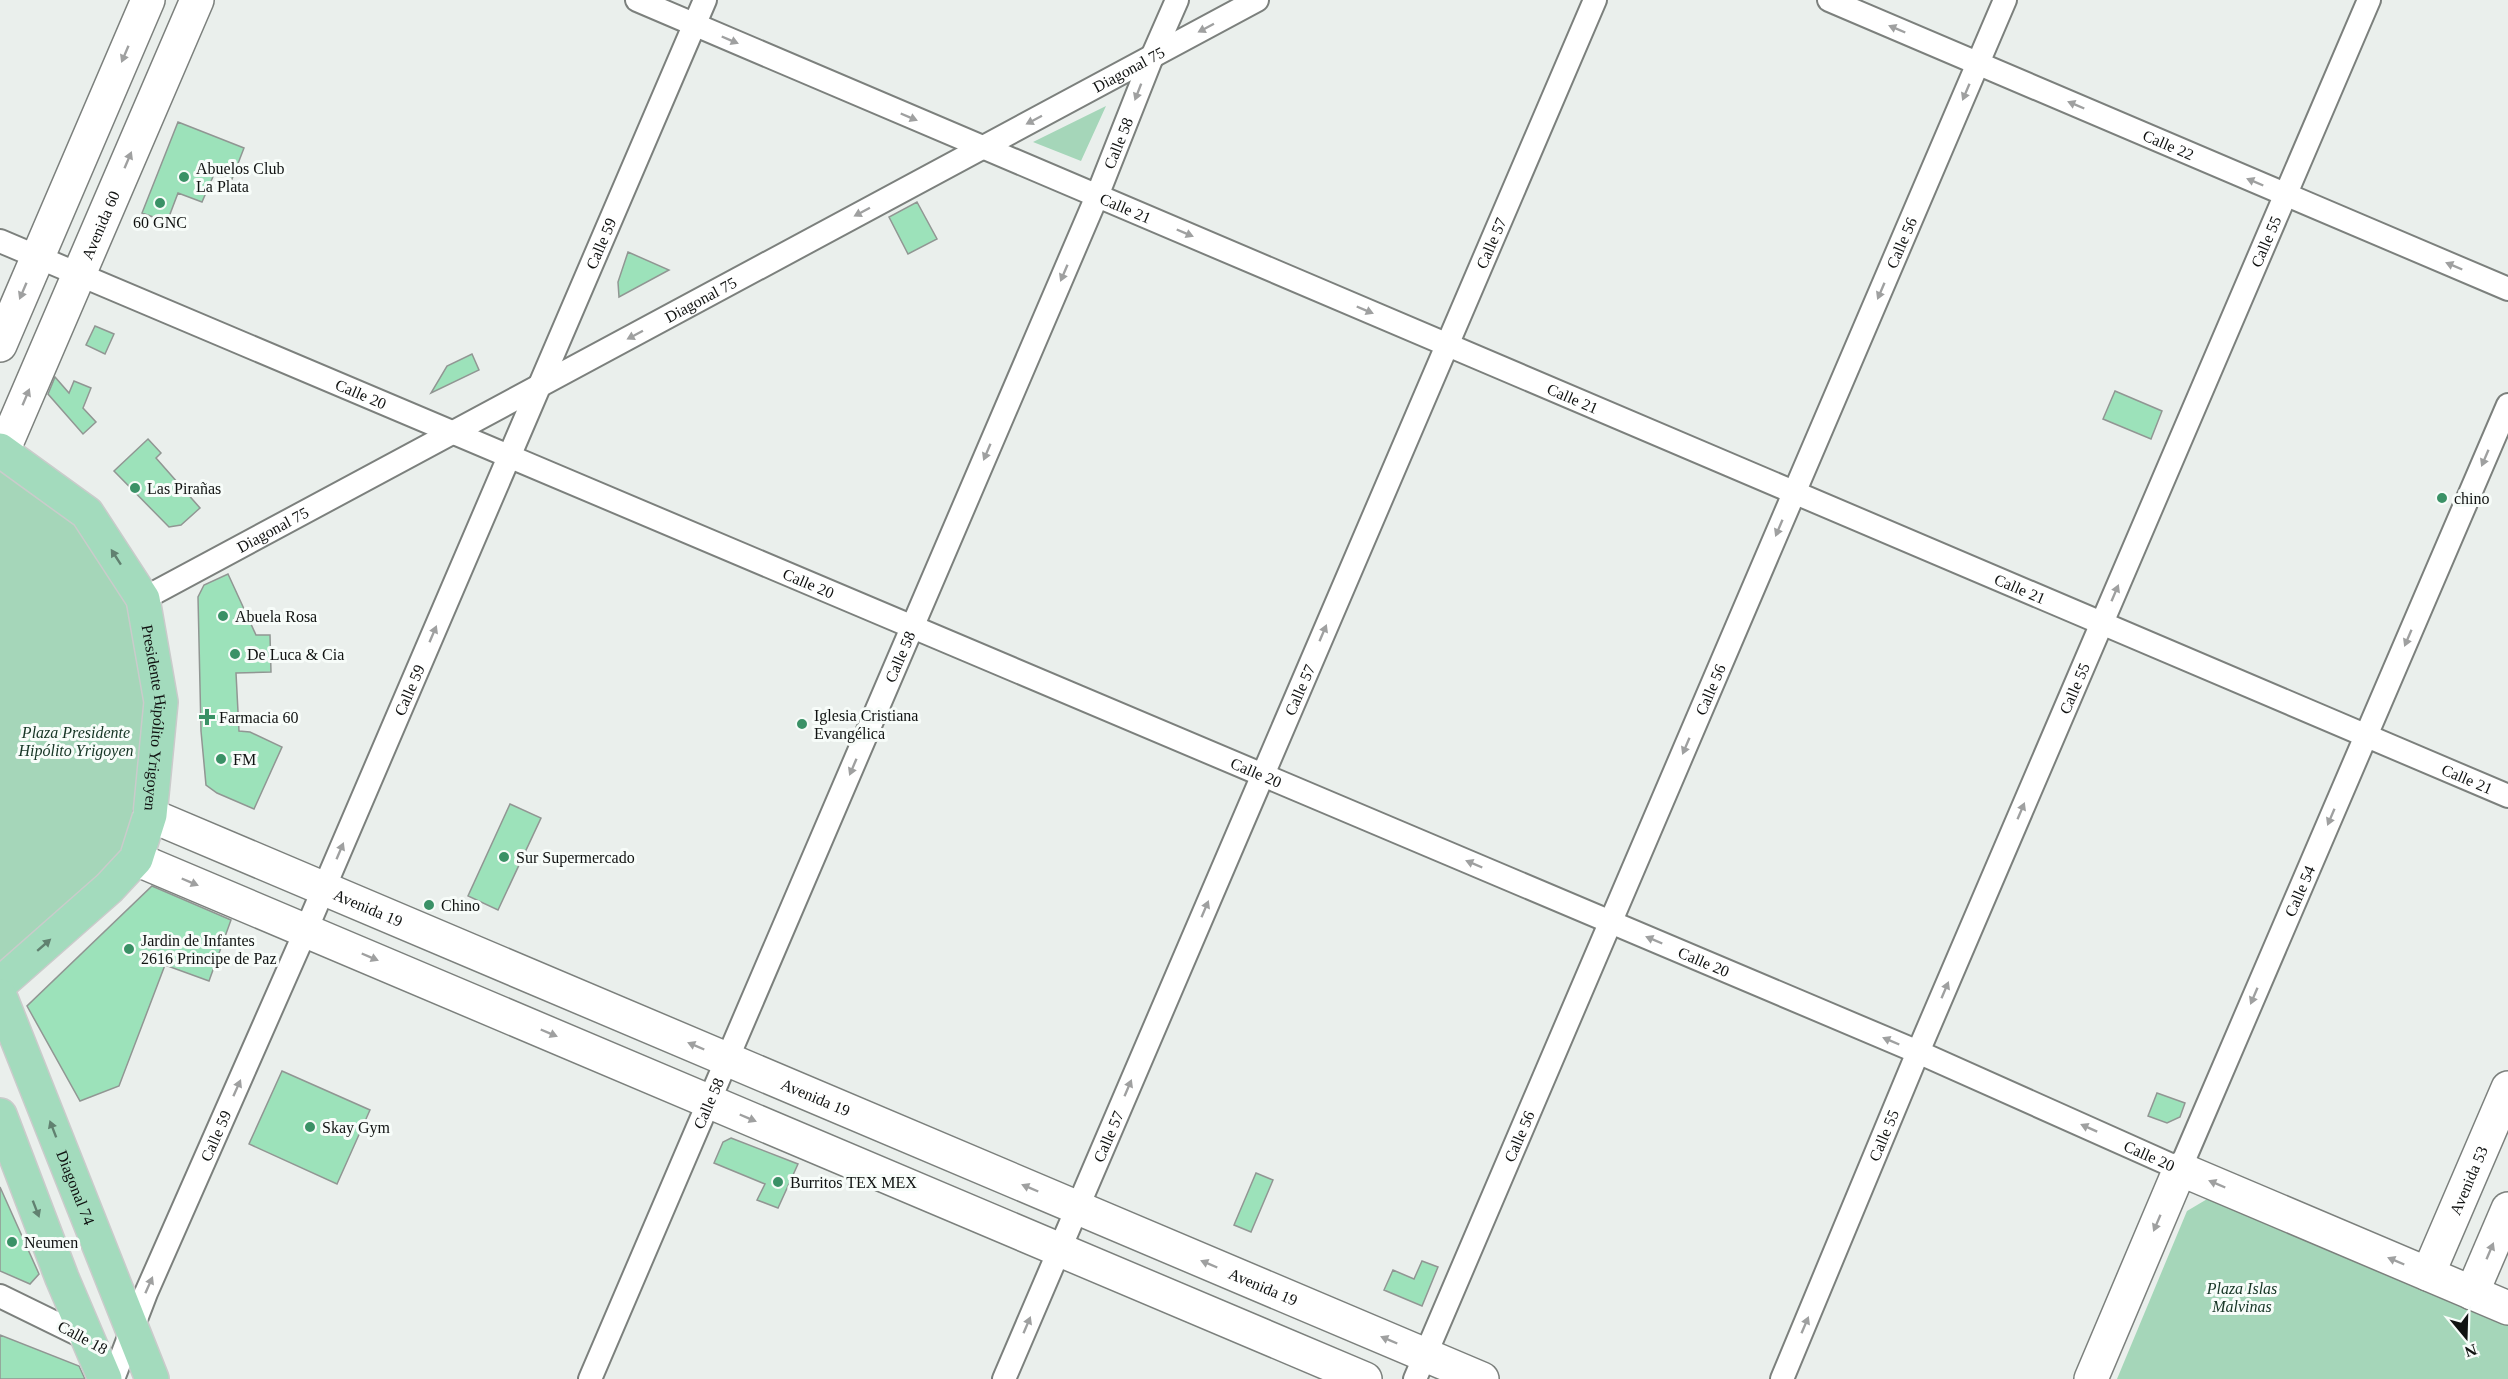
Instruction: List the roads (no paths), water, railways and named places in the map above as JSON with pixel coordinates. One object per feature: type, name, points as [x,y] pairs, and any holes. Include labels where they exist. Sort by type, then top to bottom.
[{"type":"main road","points":[[0,345],[148,0]]},
{"type":"main road","name":"Avenida 60","points":[[2,450],[197,0]]},
{"type":"main road","name":"Presidente Hipólito Yrigoyen","points":[[0,984],[109,888],[136,859],[150,816],[161,702],[143,599],[87,513],[2,450]]},
{"type":"main road","name":"Avenida 19","points":[[150,816],[1077,1208],[1420,1367],[1482,1379]]},
{"type":"main road","points":[[136,859],[1365,1379]]},
{"type":"main road","name":"Diagonal 74","points":[[0,996],[137,1366]]},
{"type":"main road","name":"Avenida 53","points":[[2428,1274],[2508,1088]]},
{"type":"main road","points":[[0,1115],[62,1278],[89,1339],[137,1366]]},
{"type":"main road","name":"Calle 20","points":[[2181,1169],[2508,1308]]},
{"type":"main road","name":"Calle 54","points":[[2091,1379],[2181,1169]]},
{"type":"main road","points":[[2472,1293],[2508,1209]]},
{"type":"street","name":"Calle 21","points":[[637,0],[2508,796]]},
{"type":"street","name":"Calle 59","points":[[113,1379],[137,1366],[146,1293],[324,889],[705,0]]},
{"type":"street","name":"Calle 58","points":[[590,1379],[1097,196],[1177,0]]},
{"type":"street","name":"Diagonal 75","points":[[143,599],[1257,0]]},
{"type":"street","name":"Calle 57","points":[[1004,1379],[1595,0]]},
{"type":"street","name":"Calle 22","points":[[1829,0],[2508,289]]},
{"type":"street","name":"Calle 56","points":[[1420,1367],[2005,0]]},
{"type":"street","name":"Calle 55","points":[[1782,1379],[1918,1052],[2369,0]]},
{"type":"street","name":"Calle 20","points":[[0,241],[1918,1052],[2181,1169]]},
{"type":"street","name":"Calle 54","points":[[2181,1169],[2508,405]]},
{"type":"street","name":"Calle 18","points":[[0,1296],[89,1339]]},
{"type":"place","name":"Abuelos Club La Plata","points":[[184,177]]},
{"type":"place","name":"60 GNC","points":[[160,203]]},
{"type":"place","name":"Las Pirañas","points":[[135,488]]},
{"type":"place","name":"chino","points":[[2442,498]]},
{"type":"place","name":"Abuela Rosa","points":[[223,616]]},
{"type":"place","name":"De Luca & Cia","points":[[235,654]]},
{"type":"place","name":"Farmacia 60","points":[[207,717]]},
{"type":"place","name":"Iglesia Cristiana Evangélica","points":[[802,724]]},
{"type":"place","name":"FM","points":[[221,759]]},
{"type":"place","name":"Sur Supermercado","points":[[504,857]]},
{"type":"place","name":"Chino","points":[[429,905]]},
{"type":"place","name":"Jardin de Infantes 2616 Principe de Paz","points":[[129,949]]},
{"type":"place","name":"Skay Gym","points":[[310,1127]]},
{"type":"place","name":"Burritos TEX MEX","points":[[778,1182]]},
{"type":"place","name":"Neumen","points":[[12,1242]]},
{"type":"park label","name":"Plaza Presidente Hipólito Yrigoyen","points":[[76,741]]},
{"type":"park label","name":"Plaza Islas Malvinas","points":[[2242,1297]]}]
